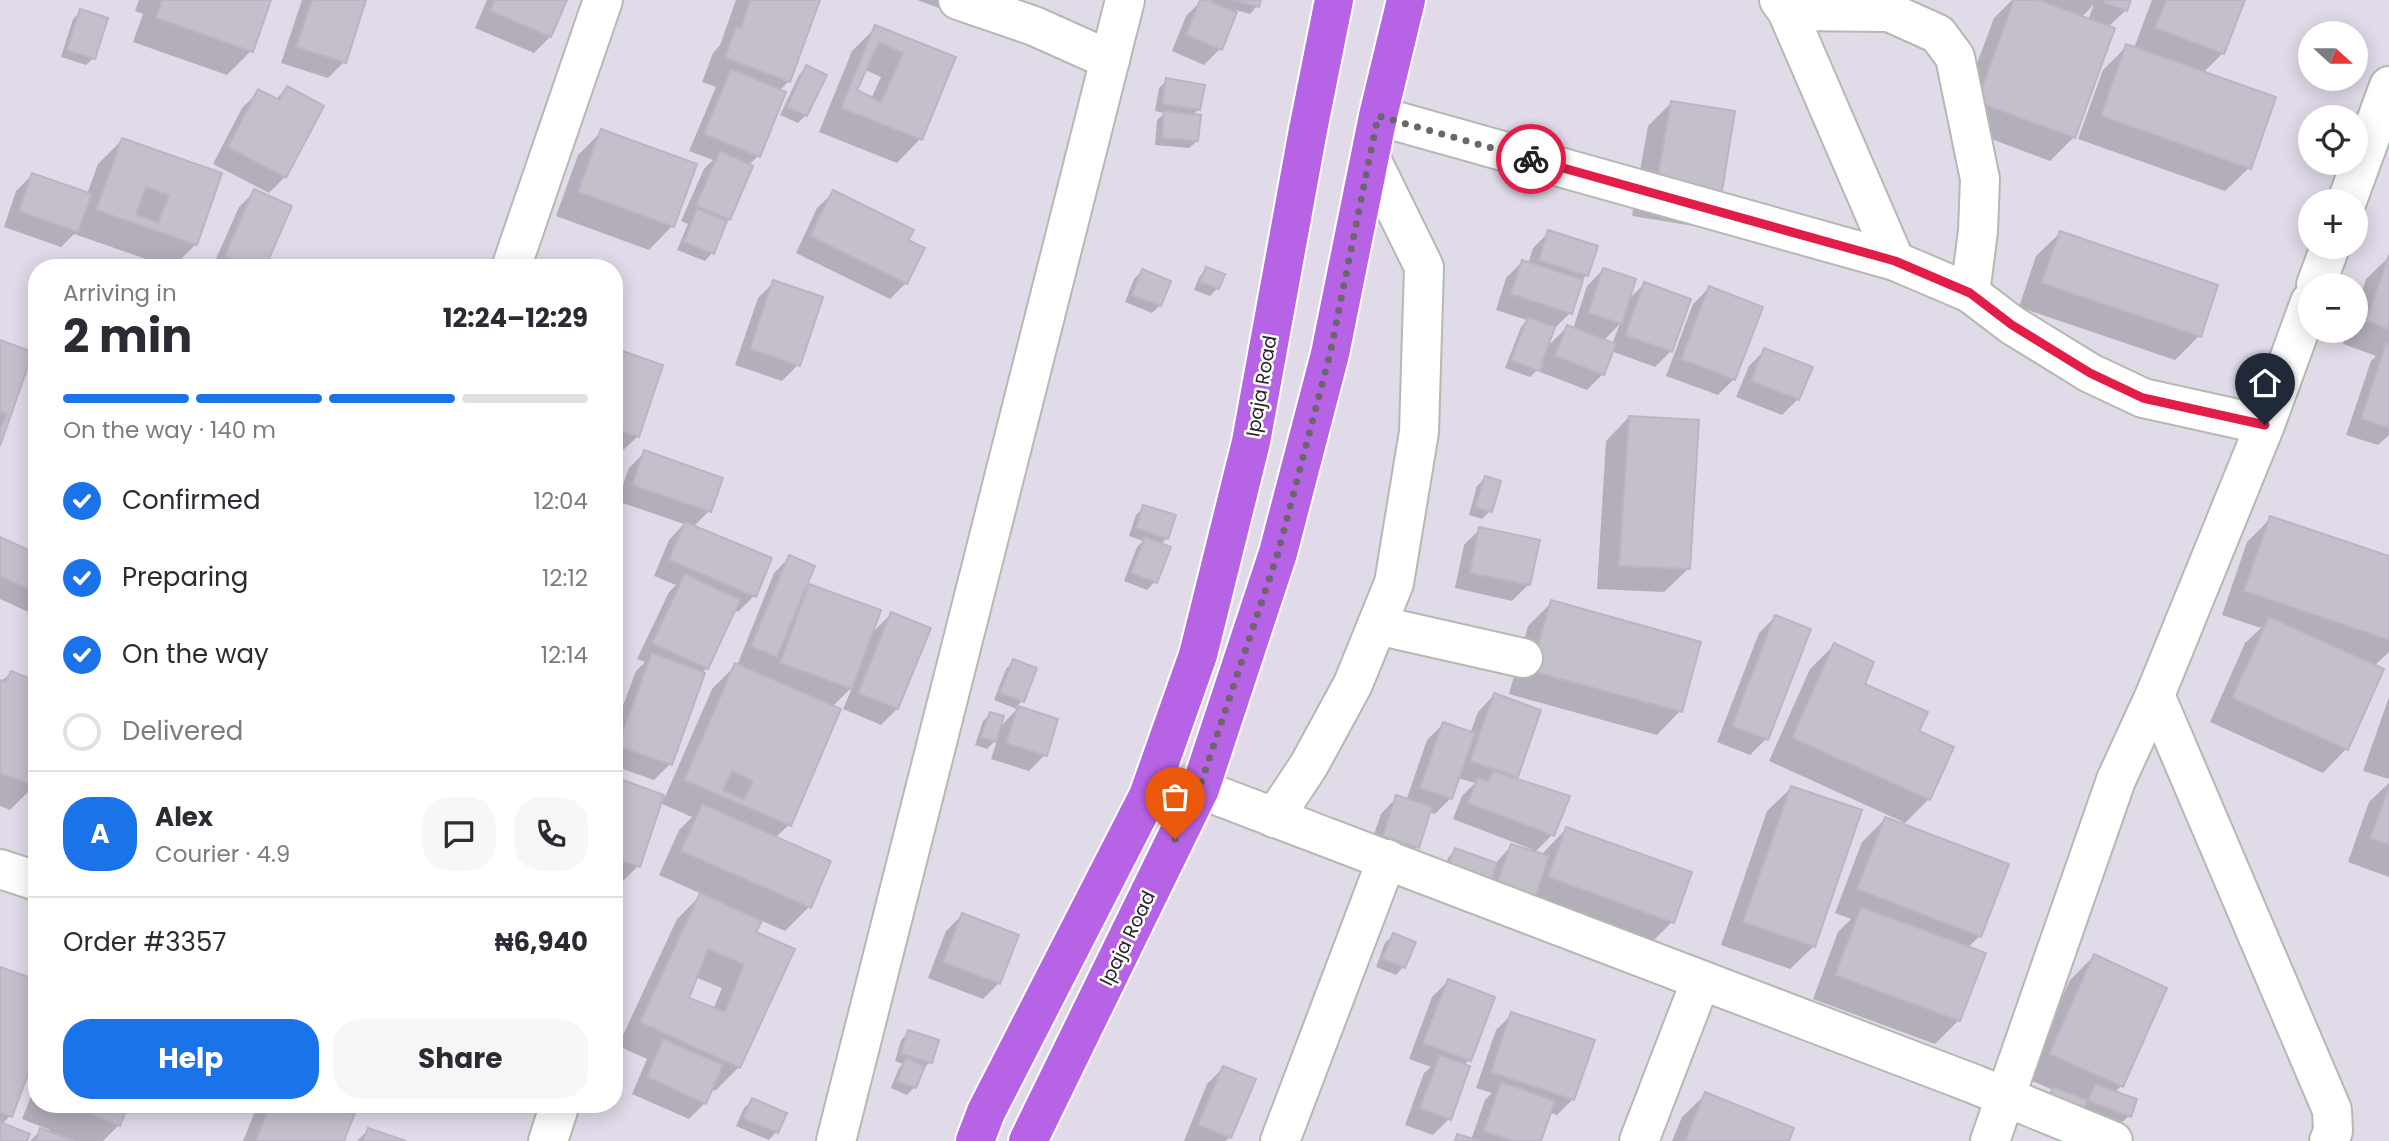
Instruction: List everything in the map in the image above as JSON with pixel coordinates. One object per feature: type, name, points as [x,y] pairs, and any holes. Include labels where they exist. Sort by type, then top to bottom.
[{"type":"main road","name":"Ipaja Road","points":[[975,1141],[986,1112],[1148,796],[1198,655],[1251,442],[1334,0]]},
{"type":"main road","name":"Ipaja Road","points":[[1028,1141],[1199,789],[1278,553],[1330,354],[1378,116],[1406,0]]},
{"type":"street","points":[[514,259],[603,0]]},
{"type":"street","points":[[958,0],[1038,13],[1110,60]]},
{"type":"street","points":[[836,1141],[1125,0]]},
{"type":"street","points":[[1895,261],[1783,6],[1889,12],[1938,34],[1955,57],[1980,179],[1978,230],[1970,293]]},
{"type":"street","points":[[2351,189],[2389,86]]},
{"type":"street","points":[[1378,116],[1895,261],[1970,293],[2012,325],[2090,373],[2143,398],[2265,425]]},
{"type":"street","points":[[1274,818],[1309,765],[1353,684],[1394,583],[1419,432],[1424,267],[1370,158]]},
{"type":"street","points":[[1990,1141],[2116,779],[2155,695],[2265,425],[2298,335]]},
{"type":"street","points":[[1377,625],[1523,658]]},
{"type":"street","points":[[2155,695],[2332,1110],[2333,1130],[2329,1141]]},
{"type":"street","points":[[1199,789],[1387,859],[2113,1141]]},
{"type":"street","points":[[1280,1141],[1387,859]]},
{"type":"street","points":[[0,869],[28,878]]},
{"type":"street","points":[[1639,1141],[1701,980]]},
{"type":"street","points":[[548,1141],[557,1113]]},
{"type":"building","points":[[162,0],[271,0],[253,52],[156,18]]},
{"type":"building","points":[[312,0],[366,0],[346,63],[296,47]]},
{"type":"building","points":[[495,0],[567,0],[551,37],[490,11]]},
{"type":"building","points":[[750,0],[820,0],[790,82],[725,58],[736,27],[741,28]]},
{"type":"building","points":[[1200,0],[1237,12],[1222,50],[1186,35]]},
{"type":"building","points":[[1233,0],[1261,0],[1259,7]]},
{"type":"building","points":[[2014,0],[2038,0],[2115,28],[2075,138],[1977,102]]},
{"type":"building","points":[[2105,0],[2131,0],[2127,11],[2104,3]]},
{"type":"building","points":[[2166,0],[2245,0],[2224,54],[2155,28]]},
{"type":"building","points":[[80,9],[108,18],[95,59],[67,50]]},
{"type":"building","points":[[875,25],[956,57],[922,140],[841,108]],"holes":[[[879,42],[903,53],[881,102],[857,90]]]},
{"type":"building","points":[[2126,44],[2276,97],[2251,169],[2101,116]]},
{"type":"building","points":[[806,65],[827,75],[807,116],[787,107]]},
{"type":"building","points":[[731,69],[786,92],[760,157],[704,134]]},
{"type":"building","points":[[1166,78],[1205,85],[1200,110],[1162,104]]},
{"type":"building","points":[[287,86],[324,106],[286,178],[228,147],[258,89],[279,100]]},
{"type":"building","points":[[1671,101],[1735,111],[1720,203],[1655,193]]},
{"type":"building","points":[[1164,111],[1201,115],[1198,141],[1162,138]]},
{"type":"building","points":[[601,129],[697,164],[674,227],[578,192]]},
{"type":"building","points":[[122,138],[222,173],[197,245],[96,210]],"holes":[[[146,187],[169,195],[158,223],[136,214]]]},
{"type":"building","points":[[720,151],[753,166],[730,220],[696,205]]},
{"type":"building","points":[[32,173],[92,194],[78,232],[19,211]]},
{"type":"building","points":[[254,189],[292,206],[269,259],[232,259],[225,256]]},
{"type":"building","points":[[833,190],[914,230],[908,240],[925,248],[907,284],[810,236]]},
{"type":"building","points":[[697,209],[727,221],[714,254],[684,242]]},
{"type":"building","points":[[1548,230],[1598,246],[1588,276],[1539,260]]},
{"type":"building","points":[[2060,231],[2218,285],[2201,337],[2041,283]]},
{"type":"building","points":[[2389,255],[2389,329],[2368,322]]},
{"type":"building","points":[[1522,260],[1583,280],[1572,314],[1511,294]]},
{"type":"building","points":[[1206,267],[1225,274],[1219,289],[1200,282]]},
{"type":"building","points":[[1603,268],[1636,279],[1622,324],[1588,313]]},
{"type":"building","points":[[1142,269],[1171,281],[1161,306],[1132,295]]},
{"type":"building","points":[[773,280],[823,297],[800,366],[750,349]]},
{"type":"building","points":[[1644,282],[1691,299],[1672,352],[1625,335]]},
{"type":"building","points":[[1709,286],[1763,307],[1735,380],[1681,359]]},
{"type":"building","points":[[1528,317],[1555,327],[1539,371],[1511,360]]},
{"type":"building","points":[[1567,325],[1616,344],[1604,375],[1555,356]]},
{"type":"building","points":[[0,340],[28,350],[28,366],[0,446],[0,429],[7,414],[0,411]]},
{"type":"building","points":[[2386,343],[2389,343],[2389,428],[2361,419]]},
{"type":"building","points":[[1764,348],[1813,367],[1799,400],[1751,381]]},
{"type":"building","points":[[623,351],[663,365],[639,437],[623,432]]},
{"type":"building","points":[[1629,416],[1699,420],[1690,569],[1619,566]]},
{"type":"building","points":[[644,450],[723,478],[711,512],[632,485]]},
{"type":"building","points":[[1485,476],[1501,481],[1492,512],[1475,507]]},
{"type":"building","points":[[1143,505],[1176,515],[1168,539],[1136,528]]},
{"type":"building","points":[[2270,516],[2389,556],[2389,640],[2244,591]]},
{"type":"building","points":[[685,522],[772,558],[756,597],[669,560]]},
{"type":"building","points":[[1479,527],[1540,540],[1530,585],[1470,573]]},
{"type":"building","points":[[0,537],[28,550],[28,589],[0,576]]},
{"type":"building","points":[[1145,537],[1171,547],[1157,583],[1131,573]]},
{"type":"building","points":[[789,555],[815,566],[777,657],[751,646]]},
{"type":"building","points":[[685,574],[740,600],[708,669],[652,643]]},
{"type":"building","points":[[809,584],[881,610],[852,689],[780,663]]},
{"type":"building","points":[[1551,600],[1701,642],[1682,712],[1531,671]]},
{"type":"building","points":[[891,612],[931,628],[898,709],[858,693]]},
{"type":"building","points":[[1775,615],[1811,629],[1768,740],[1732,726]]},
{"type":"building","points":[[2269,617],[2384,669],[2348,750],[2232,698]]},
{"type":"building","points":[[1834,643],[1874,662],[1865,684],[1928,712],[1919,731],[1954,747],[1930,800],[1792,738]]},
{"type":"building","points":[[652,653],[705,673],[672,765],[623,748],[623,730]]},
{"type":"building","points":[[1013,659],[1037,668],[1024,702],[1000,693]]},
{"type":"building","points":[[735,663],[841,709],[791,826],[684,780]],"holes":[[[732,771],[753,781],[744,800],[723,790]]]},
{"type":"building","points":[[11,671],[28,678],[28,784],[0,773],[0,680],[6,682]]},
{"type":"building","points":[[1494,693],[1541,710],[1518,777],[1470,761]]},
{"type":"building","points":[[1018,706],[1058,719],[1047,756],[1006,743]]},
{"type":"building","points":[[990,712],[1004,716],[996,742],[981,737]]},
{"type":"building","points":[[1443,722],[1475,733],[1452,799],[1420,788]]},
{"type":"building","points":[[1493,771],[1570,796],[1554,836],[1468,803],[1478,778],[1488,781]]},
{"type":"building","points":[[623,780],[664,795],[640,867],[623,862]]},
{"type":"building","points":[[1791,786],[1862,810],[1815,947],[1743,922]]},
{"type":"building","points":[[2389,787],[2389,845],[2370,838]]},
{"type":"building","points":[[1396,795],[1432,807],[1419,848],[1383,836]]},
{"type":"building","points":[[702,804],[831,861],[811,908],[681,851]]},
{"type":"building","points":[[1885,817],[2009,864],[1981,937],[1857,889]]},
{"type":"building","points":[[1566,827],[1692,872],[1674,923],[1548,877]]},
{"type":"building","points":[[1511,844],[1549,856],[1532,906],[1494,893]]},
{"type":"building","points":[[1455,848],[1497,863],[1489,888],[1446,874]]},
{"type":"building","points":[[700,893],[762,921],[756,932],[795,949],[740,1068],[640,1022]],"holes":[[[708,949],[744,964],[725,1012],[689,998]]]},
{"type":"building","points":[[1861,907],[1986,953],[1960,1021],[1835,975]]},
{"type":"building","points":[[962,913],[1019,935],[1000,984],[943,962]]},
{"type":"building","points":[[1393,933],[1416,942],[1405,968],[1382,959]]},
{"type":"building","points":[[2094,954],[2167,988],[2123,1087],[2049,1054]]},
{"type":"building","points":[[0,967],[28,977],[28,1074],[12,1117],[0,1112]]},
{"type":"building","points":[[1448,979],[1495,997],[1471,1061],[1423,1043]]},
{"type":"building","points":[[1511,1012],[1595,1040],[1574,1100],[1491,1072]]},
{"type":"building","points":[[908,1030],[939,1040],[932,1063],[901,1054]]},
{"type":"building","points":[[663,1039],[723,1065],[706,1104],[647,1077]]},
{"type":"building","points":[[1440,1055],[1470,1066],[1451,1120],[1420,1108]]},
{"type":"building","points":[[906,1058],[925,1066],[916,1088],[897,1081]]},
{"type":"building","points":[[1223,1066],[1256,1079],[1231,1138],[1198,1125]]},
{"type":"building","points":[[1501,1082],[1555,1101],[1541,1141],[1513,1141],[1484,1131]]},
{"type":"building","points":[[2095,1084],[2137,1099],[2131,1117],[2088,1101]]},
{"type":"building","points":[[2053,1087],[2087,1100],[2081,1117],[2046,1105]]},
{"type":"building","points":[[1705,1092],[1794,1128],[1789,1141],[1685,1141]]},
{"type":"building","points":[[752,1098],[787,1113],[778,1133],[743,1118]]},
{"type":"building","points":[[88,1113],[125,1113],[120,1126]]},
{"type":"building","points":[[267,1113],[355,1113],[344,1141],[256,1141]]},
{"type":"building","points":[[0,1122],[30,1134],[27,1141],[0,1141]]},
{"type":"building","points":[[40,1128],[74,1141],[36,1141]]},
{"type":"building","points":[[368,1128],[406,1141],[363,1141]]},
{"type":"building","points":[[1457,1134],[1480,1141],[1455,1141]]},
{"type":"way so far","points":[[1175,839],[1199,789],[1278,553],[1330,354],[1378,116],[1531,159]]},
{"type":"route","points":[[1531,159],[1895,261],[1970,293],[2012,325],[2090,373],[2143,398],[2265,425]]}]
